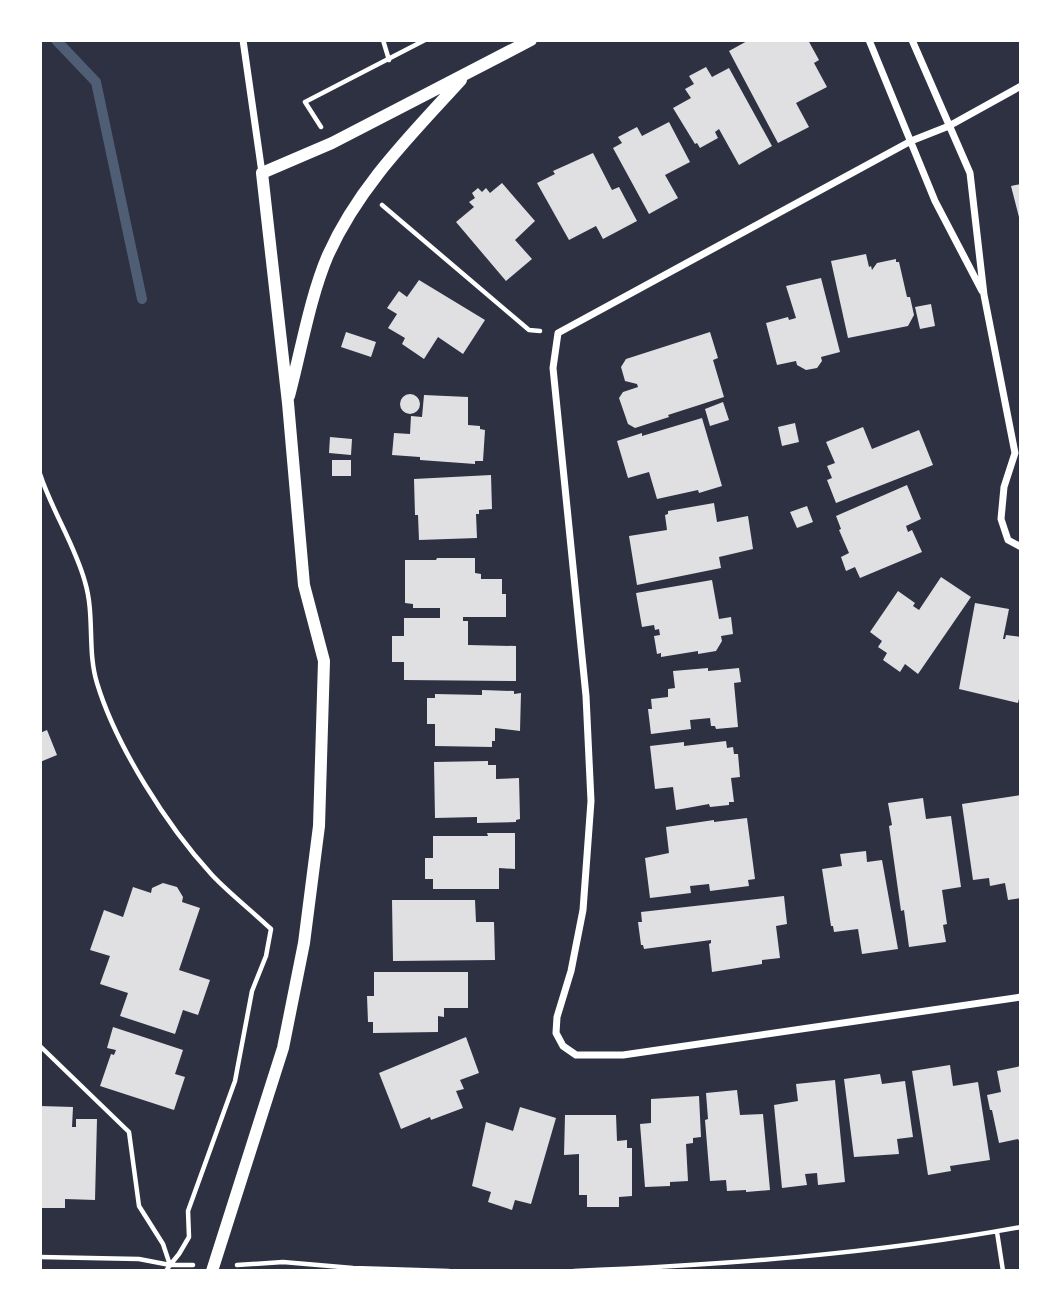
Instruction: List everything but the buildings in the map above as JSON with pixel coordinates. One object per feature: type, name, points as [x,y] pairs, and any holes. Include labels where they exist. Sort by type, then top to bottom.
[{"type":"street","points":[[213,1268],[283,1048],[304,943],[319,825],[324,660],[304,585],[288,403],[243,40]]},
{"type":"street","points":[[261,173],[332,143],[531,40]]},
{"type":"street","points":[[869,40],[935,201],[984,295]]},
{"type":"street","points":[[912,40],[970,173],[984,295],[1018,455],[1004,486],[1001,519],[1008,540],[1021,547]]},
{"type":"street","points":[[288,403],[318,284],[328,256],[365,190],[384,164],[468,73]]},
{"type":"street","points":[[1021,86],[949,126],[911,141],[558,333],[553,368],[585,682],[591,801],[583,910],[571,971],[557,1017],[556,1033],[563,1046],[576,1055],[623,1055],[1021,997]]},
{"type":"path","points":[[383,40],[389,60]]},
{"type":"path","points":[[332,143],[306,102],[425,40]]},
{"type":"path","points":[[365,190],[529,330],[558,333]]},
{"type":"path","points":[[40,474],[48,499],[62,523],[86,584],[92,663],[106,708],[125,747],[169,821],[189,847],[213,876],[271,929],[266,956],[252,991],[235,1081],[188,1211],[189,1237],[166,1271]]},
{"type":"path","points":[[40,1046],[130,1132],[139,1206],[163,1244],[170,1265]]},
{"type":"path","points":[[574,1271],[684,1267],[851,1251],[1021,1227]]},
{"type":"path","points":[[996,1232],[1003,1271]]},
{"type":"path","points":[[40,1257],[139,1259],[170,1265],[213,1268],[283,1262],[353,1268],[449,1271]]},
{"type":"waterway","points":[[56,40],[96,82],[142,299]]}]
